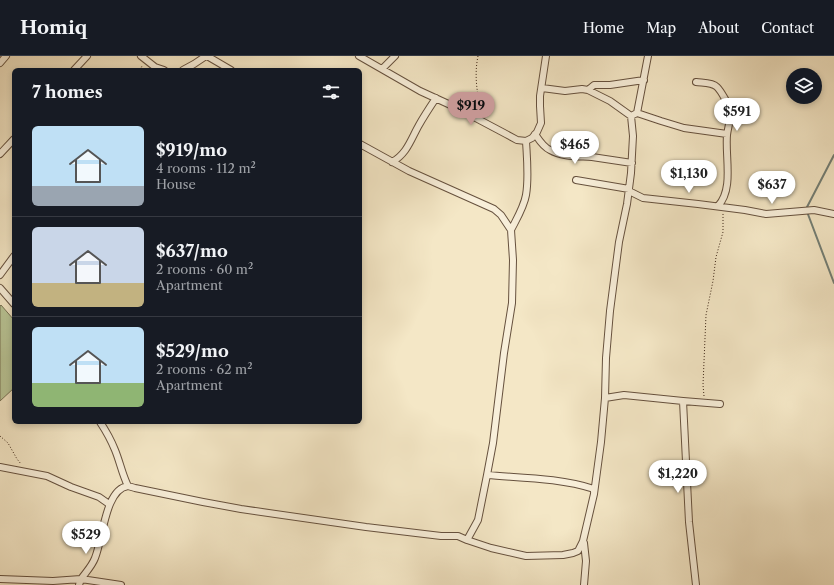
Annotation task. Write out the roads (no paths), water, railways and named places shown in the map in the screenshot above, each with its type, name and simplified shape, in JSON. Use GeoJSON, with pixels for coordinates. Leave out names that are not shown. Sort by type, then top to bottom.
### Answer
{"type":"FeatureCollection","features":[{"type":"Feature","properties":{"kind":"street"},"geometry":{"type":"LineString","coordinates":[[0,64],[6,56]]}},
{"type":"Feature","properties":{"kind":"street"},"geometry":{"type":"LineString","coordinates":[[76,68],[87,56]]}},
{"type":"Feature","properties":{"kind":"street"},"geometry":{"type":"LineString","coordinates":[[140,56],[158,68]]}},
{"type":"Feature","properties":{"kind":"street"},"geometry":{"type":"LineString","coordinates":[[186,68],[207,56],[228,68]]}},
{"type":"Feature","properties":{"kind":"street"},"geometry":{"type":"LineString","coordinates":[[359,56],[414,88],[517,140],[526,141],[536,134],[541,122],[540,106],[546,56]]}},
{"type":"Feature","properties":{"kind":"street"},"geometry":{"type":"LineString","coordinates":[[382,69],[395,56]]}},
{"type":"Feature","properties":{"kind":"street"},"geometry":{"type":"LineString","coordinates":[[80,582],[95,558],[109,504],[117,490],[122,486],[241,509],[366,527],[441,536],[458,536],[491,548],[526,556],[564,555],[578,551],[583,541],[594,494],[605,398],[606,358],[610,311],[619,242],[629,190],[632,163],[634,114],[644,80],[648,56]]}},
{"type":"Feature","properties":{"kind":"street"},"geometry":{"type":"LineString","coordinates":[[588,90],[594,86],[644,80]]}},
{"type":"Feature","properties":{"kind":"street"},"geometry":{"type":"LineString","coordinates":[[696,82],[710,84],[717,87],[729,107],[730,112],[728,134],[728,177],[723,201],[720,207]]}},
{"type":"Feature","properties":{"kind":"street"},"geometry":{"type":"LineString","coordinates":[[542,88],[565,91],[582,89],[588,90],[634,114],[684,128],[728,134]]}},
{"type":"Feature","properties":{"kind":"street"},"geometry":{"type":"LineString","coordinates":[[392,162],[399,158],[405,150],[436,98]]}},
{"type":"Feature","properties":{"kind":"street"},"geometry":{"type":"LineString","coordinates":[[536,134],[549,150],[556,153],[632,163]]}},
{"type":"Feature","properties":{"kind":"street"},"geometry":{"type":"LineString","coordinates":[[0,154],[12,141]]}},
{"type":"Feature","properties":{"kind":"street"},"geometry":{"type":"LineString","coordinates":[[511,230],[526,196],[528,173],[526,141]]}},
{"type":"Feature","properties":{"kind":"street"},"geometry":{"type":"LineString","coordinates":[[362,145],[392,162],[494,209],[501,214],[511,230],[513,260],[512,303],[504,353],[493,443],[478,520],[467,540]]}},
{"type":"Feature","properties":{"kind":"street"},"geometry":{"type":"LineString","coordinates":[[576,180],[629,190],[643,198],[766,214],[798,210],[814,210],[834,214]]}},
{"type":"Feature","properties":{"kind":"street"},"geometry":{"type":"LineString","coordinates":[[0,275],[12,259]]}},
{"type":"Feature","properties":{"kind":"street"},"geometry":{"type":"LineString","coordinates":[[0,288],[12,302]]}},
{"type":"Feature","properties":{"kind":"street"},"geometry":{"type":"LineString","coordinates":[[605,398],[624,395],[720,404]]}},
{"type":"Feature","properties":{"kind":"street"},"geometry":{"type":"LineString","coordinates":[[683,401],[689,522],[696,585]]}},
{"type":"Feature","properties":{"kind":"street"},"geometry":{"type":"LineString","coordinates":[[101,424],[109,436],[128,486]]}},
{"type":"Feature","properties":{"kind":"street"},"geometry":{"type":"LineString","coordinates":[[0,467],[47,476],[71,487],[99,497],[109,504]]}},
{"type":"Feature","properties":{"kind":"street"},"geometry":{"type":"LineString","coordinates":[[487,475],[520,477],[579,484],[594,489],[594,494]]}},
{"type":"Feature","properties":{"kind":"street"},"geometry":{"type":"LineString","coordinates":[[583,541],[586,561],[584,585]]}},
{"type":"Feature","properties":{"kind":"street"},"geometry":{"type":"LineString","coordinates":[[0,579],[121,585]]}},
{"type":"Feature","properties":{"kind":"waterway"},"geometry":{"type":"LineString","coordinates":[[834,155],[806,209],[834,283]]}}]}
